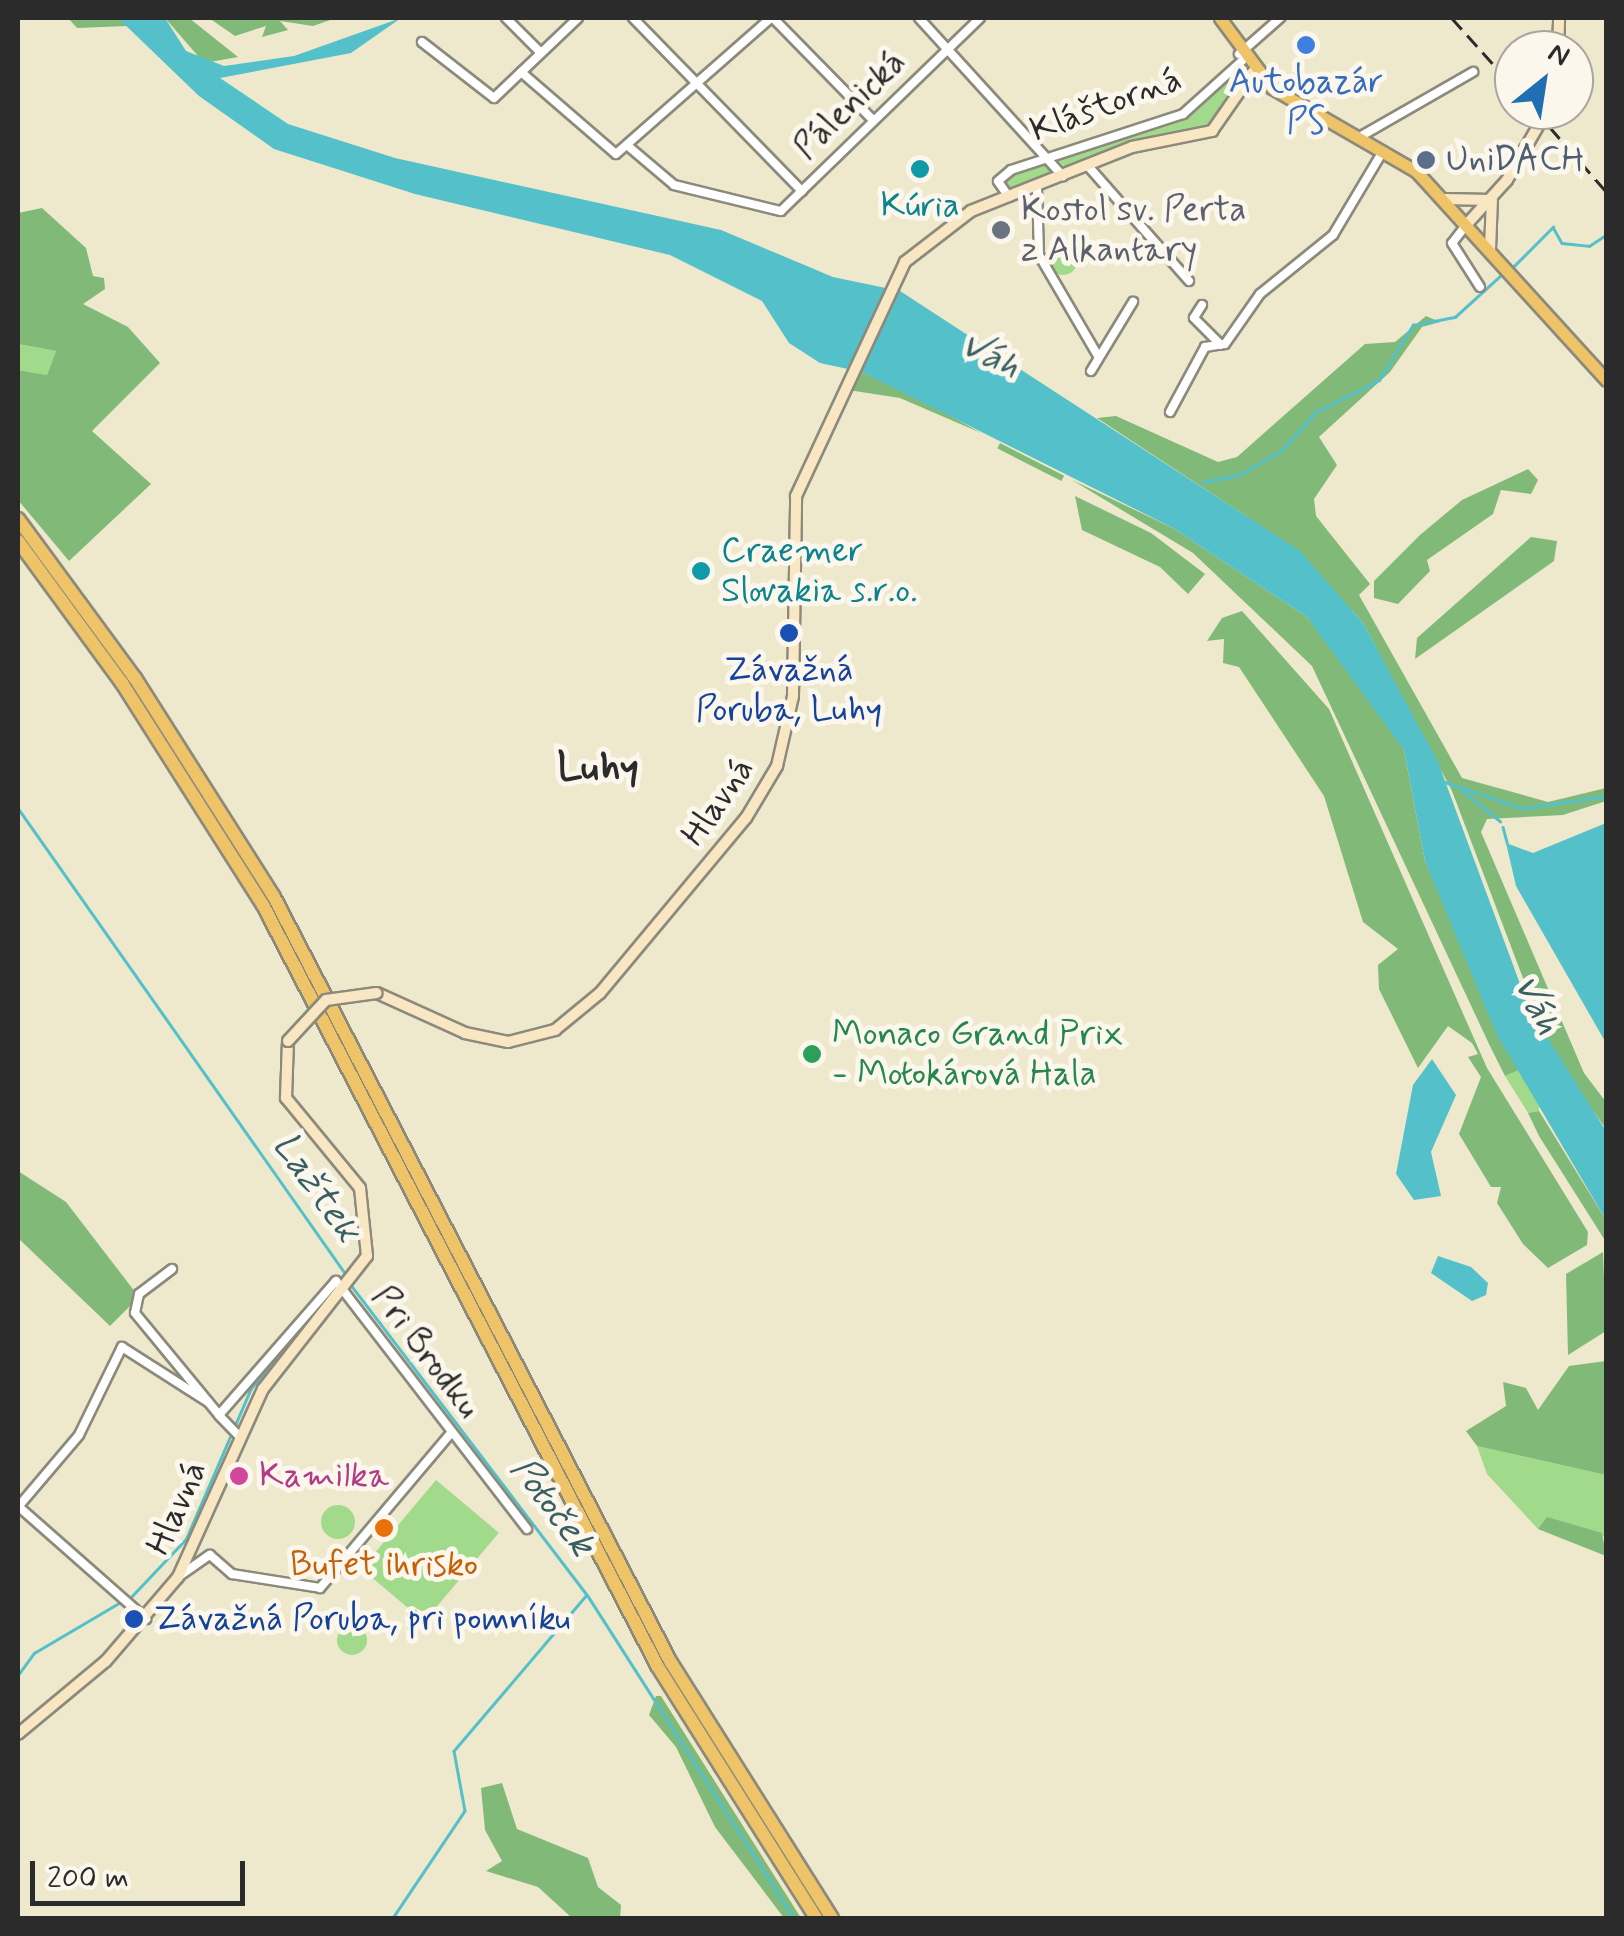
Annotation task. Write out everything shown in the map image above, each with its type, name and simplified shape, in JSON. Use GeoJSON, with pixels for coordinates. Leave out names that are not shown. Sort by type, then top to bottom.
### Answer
{"type":"FeatureCollection","features":[{"type":"Feature","properties":{"kind":"highway"},"geometry":{"type":"LineString","coordinates":[[18,519],[135,678],[266,882],[670,1661],[832,1918]]}},
{"type":"Feature","properties":{"kind":"highway"},"geometry":{"type":"LineString","coordinates":[[18,541],[122,683],[264,906],[658,1667],[816,1918]]}},
{"type":"Feature","properties":{"kind":"main road"},"geometry":{"type":"LineString","coordinates":[[1220,18],[1253,72],[1385,147],[1444,199],[1606,380]]}},
{"type":"Feature","properties":{"kind":"street"},"geometry":{"type":"LineString","coordinates":[[506,18],[541,53]]}},
{"type":"Feature","properties":{"kind":"street"},"geometry":{"type":"LineString","coordinates":[[422,42],[494,98],[578,18]]}},
{"type":"Feature","properties":{"kind":"street"},"geometry":{"type":"LineString","coordinates":[[628,146],[665,180],[703,196],[778,212],[802,191],[633,18]]}},
{"type":"Feature","properties":{"kind":"street"},"geometry":{"type":"LineString","coordinates":[[522,72],[603,150],[628,146],[772,18],[873,120]]}},
{"type":"Feature","properties":{"kind":"street"},"geometry":{"type":"LineString","coordinates":[[919,18],[1049,155],[1063,176]]}},
{"type":"Feature","properties":{"kind":"street","name":"Pálenická"},"geometry":{"type":"LineString","coordinates":[[802,191],[980,18]]}},
{"type":"Feature","properties":{"kind":"street","name":"Kláštorná"},"geometry":{"type":"LineString","coordinates":[[1009,197],[1001,176],[1049,155],[1183,114],[1280,18]]}},
{"type":"Feature","properties":{"kind":"street","name":"Kláštorná"},"geometry":{"type":"LineString","coordinates":[[894,280],[931,234],[1009,197],[1088,166],[1212,131],[1253,72]]}},
{"type":"Feature","properties":{"kind":"street"},"geometry":{"type":"LineString","coordinates":[[1362,135],[1473,72]]}},
{"type":"Feature","properties":{"kind":"street"},"geometry":{"type":"LineString","coordinates":[[1480,288],[1451,240],[1492,200],[1535,130]]}},
{"type":"Feature","properties":{"kind":"street"},"geometry":{"type":"LineString","coordinates":[[1170,412],[1205,347],[1221,344],[1260,294],[1335,232],[1385,147]]}},
{"type":"Feature","properties":{"kind":"street"},"geometry":{"type":"LineString","coordinates":[[1088,166],[1190,281]]}},
{"type":"Feature","properties":{"kind":"street"},"geometry":{"type":"LineString","coordinates":[[1038,187],[1038,255],[1098,356]]}},
{"type":"Feature","properties":{"kind":"street"},"geometry":{"type":"LineString","coordinates":[[1444,199],[1492,200]]}},
{"type":"Feature","properties":{"kind":"street"},"geometry":{"type":"LineString","coordinates":[[1490,249],[1492,200]]}},
{"type":"Feature","properties":{"kind":"street","name":"Hlavná"},"geometry":{"type":"LineString","coordinates":[[18,1734],[146,1620],[178,1576],[233,1434],[270,1380],[345,1286],[370,1214],[351,1175],[286,1098],[288,1041],[326,1000],[377,993],[488,1040],[555,1030],[600,993],[746,818],[778,766],[792,714],[796,496],[894,280]]}},
{"type":"Feature","properties":{"kind":"street"},"geometry":{"type":"LineString","coordinates":[[1091,371],[1133,302]]}},
{"type":"Feature","properties":{"kind":"street"},"geometry":{"type":"LineString","coordinates":[[1202,305],[1194,318],[1221,344]]}},
{"type":"Feature","properties":{"kind":"street"},"geometry":{"type":"LineString","coordinates":[[172,1269],[132,1303],[233,1434]]}},
{"type":"Feature","properties":{"kind":"street","name":"Pri Brodku"},"geometry":{"type":"LineString","coordinates":[[219,1415],[345,1286],[527,1530]]}},
{"type":"Feature","properties":{"kind":"street"},"geometry":{"type":"LineString","coordinates":[[146,1620],[18,1507],[96,1408],[122,1348],[208,1402]]}},
{"type":"Feature","properties":{"kind":"street"},"geometry":{"type":"LineString","coordinates":[[178,1576],[210,1555],[232,1574],[326,1584],[452,1432]]}},
{"type":"Feature","properties":{"kind":"green space"},"geometry":{"type":"Polygon","coordinates":[[[68,18],[118,18],[127,26],[77,28],[68,18]]]}},
{"type":"Feature","properties":{"kind":"green space"},"geometry":{"type":"Polygon","coordinates":[[[165,18],[189,18],[238,57],[204,63],[165,18]]]}},
{"type":"Feature","properties":{"kind":"green space"},"geometry":{"type":"Polygon","coordinates":[[[209,18],[336,18],[313,26],[280,21],[288,30],[262,37],[266,26],[235,36],[209,18]]]}},
{"type":"Feature","properties":{"kind":"green space"},"geometry":{"type":"Polygon","coordinates":[[[1239,71],[1238,91],[1211,125],[1067,169],[1058,160],[1191,114],[1239,71]]]}},
{"type":"Feature","properties":{"kind":"green space"},"geometry":{"type":"Polygon","coordinates":[[[1042,159],[1051,174],[1011,192],[1004,186],[1007,174],[1042,159]]]}},
{"type":"Feature","properties":{"kind":"green space"},"geometry":{"type":"Polygon","coordinates":[[[42,208],[86,248],[93,276],[104,278],[105,289],[83,304],[128,327],[160,363],[92,431],[151,484],[69,561],[18,500],[18,370],[47,375],[56,351],[18,344],[18,213],[42,208]]]}},
{"type":"Feature","properties":{"kind":"green space"},"geometry":{"type":"Polygon","coordinates":[[[1063,247],[1073,251],[1077,261],[1073,271],[1063,275],[1053,271],[1049,261],[1053,251],[1063,247]]]}},
{"type":"Feature","properties":{"kind":"green space"},"geometry":{"type":"Polygon","coordinates":[[[1426,316],[1440,322],[1422,327],[1390,372],[1319,437],[1337,465],[1314,499],[1316,516],[1370,584],[1359,595],[1462,778],[1548,802],[1606,788],[1606,801],[1563,815],[1487,819],[1481,832],[1584,1073],[1606,1102],[1606,1129],[1551,1052],[1452,791],[1363,623],[1299,551],[1097,418],[1116,416],[1218,462],[1237,457],[1365,344],[1395,342],[1426,316]]]}},
{"type":"Feature","properties":{"kind":"green space"},"geometry":{"type":"Polygon","coordinates":[[[18,344],[56,351],[47,375],[18,370],[18,344]]]}},
{"type":"Feature","properties":{"kind":"green space"},"geometry":{"type":"Polygon","coordinates":[[[856,369],[981,433],[900,398],[848,390],[856,369]]]}},
{"type":"Feature","properties":{"kind":"green space"},"geometry":{"type":"Polygon","coordinates":[[[1000,443],[1064,476],[1061,481],[997,448],[1000,443]]]}},
{"type":"Feature","properties":{"kind":"green space"},"geometry":{"type":"Polygon","coordinates":[[[1528,469],[1538,480],[1531,494],[1501,490],[1493,514],[1427,560],[1430,571],[1398,604],[1374,598],[1374,581],[1420,535],[1462,500],[1528,469]]]}},
{"type":"Feature","properties":{"kind":"green space"},"geometry":{"type":"Polygon","coordinates":[[[1072,480],[1173,528],[1307,617],[1371,694],[1404,750],[1425,861],[1519,1070],[1505,1076],[1312,666],[1193,553],[1072,480]]]}},
{"type":"Feature","properties":{"kind":"green space"},"geometry":{"type":"Polygon","coordinates":[[[1075,496],[1151,533],[1205,574],[1188,594],[1160,567],[1082,530],[1075,496]]]}},
{"type":"Feature","properties":{"kind":"green space"},"geometry":{"type":"Polygon","coordinates":[[[1531,537],[1557,541],[1554,561],[1415,659],[1417,638],[1531,537]]]}},
{"type":"Feature","properties":{"kind":"green space"},"geometry":{"type":"Polygon","coordinates":[[[1242,611],[1329,709],[1487,1068],[1588,1232],[1587,1245],[1548,1268],[1523,1244],[1497,1203],[1501,1187],[1491,1187],[1459,1134],[1481,1077],[1468,1057],[1478,1054],[1472,1043],[1448,1026],[1418,1068],[1379,989],[1378,965],[1398,949],[1363,922],[1324,796],[1239,667],[1223,663],[1224,639],[1207,641],[1222,618],[1242,611]]]}},
{"type":"Feature","properties":{"kind":"green space"},"geometry":{"type":"Polygon","coordinates":[[[1519,1070],[1539,1094],[1539,1111],[1528,1113],[1505,1076],[1519,1070]]]}},
{"type":"Feature","properties":{"kind":"green space"},"geometry":{"type":"Polygon","coordinates":[[[1539,1111],[1606,1220],[1606,1242],[1539,1136],[1528,1113],[1539,1111]]]}},
{"type":"Feature","properties":{"kind":"green space"},"geometry":{"type":"Polygon","coordinates":[[[18,1171],[66,1202],[139,1297],[110,1326],[18,1238],[18,1171]]]}},
{"type":"Feature","properties":{"kind":"green space"},"geometry":{"type":"Polygon","coordinates":[[[1603,1252],[1606,1331],[1568,1355],[1566,1274],[1603,1252]]]}},
{"type":"Feature","properties":{"kind":"green space"},"geometry":{"type":"Polygon","coordinates":[[[1606,1361],[1606,1475],[1477,1446],[1466,1431],[1506,1406],[1503,1382],[1526,1388],[1538,1410],[1569,1366],[1606,1361]]]}},
{"type":"Feature","properties":{"kind":"green space"},"geometry":{"type":"Polygon","coordinates":[[[1477,1446],[1606,1475],[1606,1537],[1548,1518],[1538,1529],[1487,1474],[1477,1446]]]}},
{"type":"Feature","properties":{"kind":"green space"},"geometry":{"type":"Polygon","coordinates":[[[436,1480],[499,1533],[424,1622],[361,1569],[436,1480]]]}},
{"type":"Feature","properties":{"kind":"green space"},"geometry":{"type":"Polygon","coordinates":[[[338,1505],[350,1510],[355,1522],[350,1534],[338,1539],[326,1534],[321,1522],[326,1510],[338,1505]]]}},
{"type":"Feature","properties":{"kind":"green space"},"geometry":{"type":"Polygon","coordinates":[[[1547,1517],[1602,1533],[1606,1556],[1538,1529],[1547,1517]]]}},
{"type":"Feature","properties":{"kind":"green space"},"geometry":{"type":"Polygon","coordinates":[[[352,1625],[366,1634],[367,1640],[358,1654],[352,1655],[338,1646],[337,1640],[346,1626],[352,1625]]]}},
{"type":"Feature","properties":{"kind":"green space"},"geometry":{"type":"Polygon","coordinates":[[[656,1696],[661,1696],[801,1918],[784,1918],[715,1827],[676,1747],[649,1715],[656,1696]]]}},
{"type":"Feature","properties":{"kind":"green space"},"geometry":{"type":"Polygon","coordinates":[[[502,1783],[517,1829],[588,1858],[598,1887],[621,1905],[620,1918],[572,1918],[538,1887],[486,1871],[502,1861],[485,1830],[481,1788],[502,1783]]]}},
{"type":"Feature","properties":{"kind":"water","name":"Váh"},"geometry":{"type":"Polygon","coordinates":[[[118,18],[165,18],[186,51],[224,66],[294,56],[401,18],[351,53],[220,78],[288,124],[395,158],[721,230],[833,277],[900,291],[1300,551],[1363,623],[1438,762],[1529,1008],[1606,1131],[1606,1220],[1497,1035],[1425,861],[1404,750],[1307,617],[1173,528],[862,372],[820,363],[789,343],[762,301],[670,255],[415,194],[274,149],[199,96],[118,18]]]}},
{"type":"Feature","properties":{"kind":"water"},"geometry":{"type":"Polygon","coordinates":[[[1606,823],[1606,1043],[1516,886],[1506,843],[1533,853],[1606,823]]]}},
{"type":"Feature","properties":{"kind":"water"},"geometry":{"type":"Polygon","coordinates":[[[1432,1059],[1456,1095],[1431,1152],[1441,1196],[1414,1200],[1396,1174],[1413,1085],[1432,1059]]]}},
{"type":"Feature","properties":{"kind":"water"},"geometry":{"type":"Polygon","coordinates":[[[1438,1256],[1471,1267],[1488,1283],[1486,1295],[1472,1301],[1431,1273],[1438,1256]]]}},
{"type":"Feature","properties":{"kind":"waterway"},"geometry":{"type":"LineString","coordinates":[[1512,268],[1553,227],[1562,243],[1589,246],[1606,235]]}},
{"type":"Feature","properties":{"kind":"waterway"},"geometry":{"type":"LineString","coordinates":[[1203,482],[1239,475],[1281,451],[1316,412],[1379,380],[1413,325],[1455,317],[1501,275]]}},
{"type":"Feature","properties":{"kind":"waterway"},"geometry":{"type":"LineString","coordinates":[[1445,782],[1522,808],[1606,796]]}},
{"type":"Feature","properties":{"kind":"waterway"},"geometry":{"type":"LineString","coordinates":[[1463,791],[1500,821]]}},
{"type":"Feature","properties":{"kind":"waterway","name":"Lažtek"},"geometry":{"type":"LineString","coordinates":[[18,808],[347,1276],[340,1280]]}},
{"type":"Feature","properties":{"kind":"waterway"},"geometry":{"type":"LineString","coordinates":[[1503,827],[1507,842]]}},
{"type":"Feature","properties":{"kind":"waterway","name":"Potoček"},"geometry":{"type":"LineString","coordinates":[[351,1285],[587,1595],[454,1751],[465,1811],[393,1918]]}},
{"type":"Feature","properties":{"kind":"waterway","name":"Lažtek"},"geometry":{"type":"LineString","coordinates":[[130,1598],[186,1539],[251,1388],[318,1311]]}},
{"type":"Feature","properties":{"kind":"waterway"},"geometry":{"type":"LineString","coordinates":[[588,1596],[794,1918]]}},
{"type":"Feature","properties":{"kind":"waterway","name":"Lažtek"},"geometry":{"type":"LineString","coordinates":[[18,1675],[34,1653],[119,1603]]}},
{"type":"Feature","properties":{"kind":"railway"},"geometry":{"type":"LineString","coordinates":[[1452,18],[1494,65]]}},
{"type":"Feature","properties":{"kind":"railway"},"geometry":{"type":"LineString","coordinates":[[1553,130],[1606,191]]}},
{"type":"Feature","properties":{"kind":"place","name":"Autobazár PS"},"geometry":{"type":"Point","coordinates":[1306,45]}},
{"type":"Feature","properties":{"kind":"place","name":"UniDACH"},"geometry":{"type":"Point","coordinates":[1426,160]}},
{"type":"Feature","properties":{"kind":"place","name":"Kúria"},"geometry":{"type":"Point","coordinates":[920,169]}},
{"type":"Feature","properties":{"kind":"place","name":"Kostol sv. Perta z Alkantary"},"geometry":{"type":"Point","coordinates":[1001,230]}},
{"type":"Feature","properties":{"kind":"place","name":"Craemer Slovakia s.r.o."},"geometry":{"type":"Point","coordinates":[701,571]}},
{"type":"Feature","properties":{"kind":"place","name":"Závažná Poruba, Luhy"},"geometry":{"type":"Point","coordinates":[789,633]}},
{"type":"Feature","properties":{"kind":"place","name":"Monaco Grand Prix - Motokárová Hala"},"geometry":{"type":"Point","coordinates":[812,1054]}},
{"type":"Feature","properties":{"kind":"place","name":"Kamilka"},"geometry":{"type":"Point","coordinates":[239,1476]}},
{"type":"Feature","properties":{"kind":"place","name":"Bufet ihrisko"},"geometry":{"type":"Point","coordinates":[384,1528]}},
{"type":"Feature","properties":{"kind":"place","name":"Závažná Poruba, pri pomníku"},"geometry":{"type":"Point","coordinates":[134,1619]}},
{"type":"Feature","properties":{"kind":"district","name":"Luhy"},"geometry":{"type":"Point","coordinates":[598,768]}}]}
